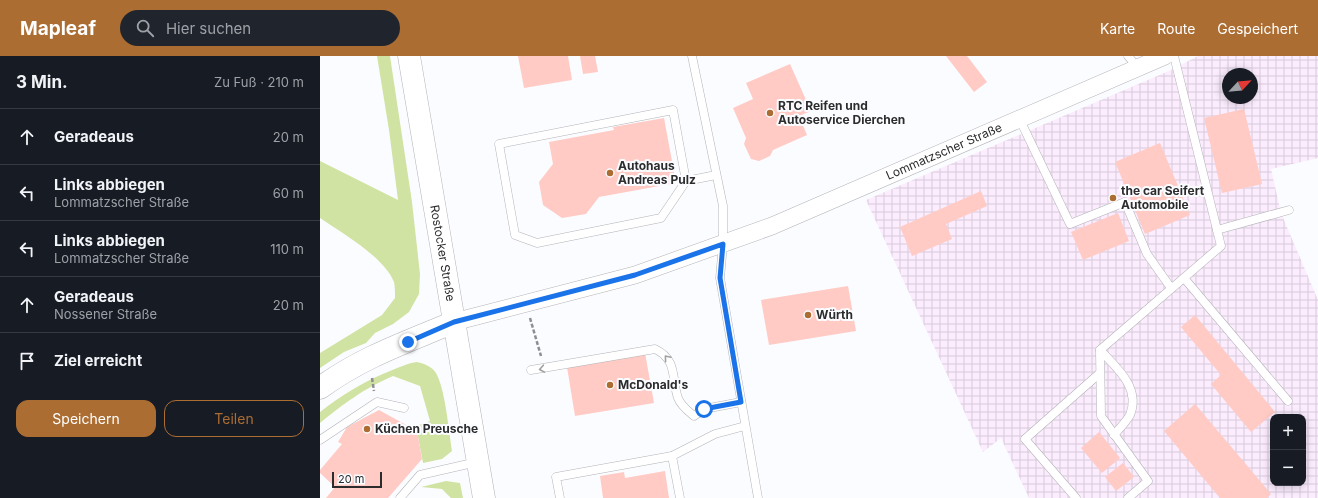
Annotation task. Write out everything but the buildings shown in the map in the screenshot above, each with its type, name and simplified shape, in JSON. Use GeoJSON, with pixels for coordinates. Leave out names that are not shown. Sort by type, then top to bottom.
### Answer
{"type":"FeatureCollection","features":[{"type":"Feature","properties":{"kind":"street","name":"Rostocker Straße"},"geometry":{"type":"LineString","coordinates":[[409,56],[484,498]]}},
{"type":"Feature","properties":{"kind":"street","name":"Lommatzscher Straße"},"geometry":{"type":"LineString","coordinates":[[454,322],[635,275],[772,226],[1020,120],[1133,62],[1165,56]]}},
{"type":"Feature","properties":{"kind":"street"},"geometry":{"type":"LineString","coordinates":[[320,388],[338,375],[368,358],[454,322]]}},
{"type":"Feature","properties":{"kind":"lane"},"geometry":{"type":"LineString","coordinates":[[692,56],[723,206],[723,244],[720,278],[758,498]]}},
{"type":"Feature","properties":{"kind":"lane"},"geometry":{"type":"LineString","coordinates":[[1128,498],[1148,481],[1101,416],[1100,350],[1221,246],[1174,56]]}},
{"type":"Feature","properties":{"kind":"lane"},"geometry":{"type":"LineString","coordinates":[[686,181],[673,110],[499,144],[515,235],[537,243],[661,218],[686,181],[716,175]]}},
{"type":"Feature","properties":{"kind":"lane"},"geometry":{"type":"LineString","coordinates":[[1020,120],[1070,224],[1125,202],[1147,254],[1172,288]]}},
{"type":"Feature","properties":{"kind":"lane"},"geometry":{"type":"LineString","coordinates":[[1217,230],[1289,210]]}},
{"type":"Feature","properties":{"kind":"lane"},"geometry":{"type":"LineString","coordinates":[[1184,278],[1288,401]]}},
{"type":"Feature","properties":{"kind":"lane"},"geometry":{"type":"LineString","coordinates":[[531,370],[656,349],[664,353],[671,363],[678,397],[681,404],[694,416],[704,409],[741,402]]}},
{"type":"Feature","properties":{"kind":"lane"},"geometry":{"type":"LineString","coordinates":[[1100,350],[1122,374],[1131,387],[1133,402],[1129,416],[1114,435]]}},
{"type":"Feature","properties":{"kind":"lane"},"geometry":{"type":"LineString","coordinates":[[1076,498],[1025,439],[1100,373]]}},
{"type":"Feature","properties":{"kind":"lane"},"geometry":{"type":"LineString","coordinates":[[320,440],[377,402],[404,408]]}},
{"type":"Feature","properties":{"kind":"lane"},"geometry":{"type":"LineString","coordinates":[[560,498],[556,477],[672,456],[714,434],[745,426]]}},
{"type":"Feature","properties":{"kind":"lane"},"geometry":{"type":"LineString","coordinates":[[672,456],[680,498]]}},
{"type":"Feature","properties":{"kind":"lane"},"geometry":{"type":"LineString","coordinates":[[400,498],[420,475],[478,462]]}},
{"type":"Feature","properties":{"kind":"path"},"geometry":{"type":"LineString","coordinates":[[527,304],[541,356]]}},
{"type":"Feature","properties":{"kind":"shaded area"},"geometry":{"type":"Polygon","coordinates":[[[1198,56],[1318,56],[1318,158],[1271,169],[1281,213],[1318,300],[1318,498],[1029,498],[1001,438],[983,452],[866,200],[1169,71],[1198,56]]]}},
{"type":"Feature","properties":{"kind":"green space"},"geometry":{"type":"Polygon","coordinates":[[[377,56],[390,56],[412,202],[420,274],[419,294],[409,312],[393,324],[375,333],[366,343],[344,352],[320,368],[320,353],[382,315],[395,298],[394,282],[389,273],[381,264],[362,246],[320,218],[320,161],[398,200],[377,56]]]}},
{"type":"Feature","properties":{"kind":"green space"},"geometry":{"type":"Polygon","coordinates":[[[417,362],[428,366],[436,373],[442,389],[452,451],[442,459],[423,463],[416,426],[430,421],[420,386],[393,376],[372,386],[320,423],[320,412],[345,394],[380,375],[404,365],[417,362]]]}},
{"type":"Feature","properties":{"kind":"green space"},"geometry":{"type":"Polygon","coordinates":[[[446,481],[460,483],[463,498],[451,498],[442,489],[421,487],[446,481]]]}},
{"type":"Feature","properties":{"kind":"place","name":"RTC Reifen und Autoservice Dierchen"},"geometry":{"type":"Point","coordinates":[770,113]}},
{"type":"Feature","properties":{"kind":"place","name":"Autohaus Andreas Pulz"},"geometry":{"type":"Point","coordinates":[610,173]}},
{"type":"Feature","properties":{"kind":"place","name":"the car Seifert Automobile"},"geometry":{"type":"Point","coordinates":[1113,198]}},
{"type":"Feature","properties":{"kind":"place","name":"Würth"},"geometry":{"type":"Point","coordinates":[808,315]}},
{"type":"Feature","properties":{"kind":"place","name":"McDonald's"},"geometry":{"type":"Point","coordinates":[610,385]}},
{"type":"Feature","properties":{"kind":"place","name":"Küchen Preusche"},"geometry":{"type":"Point","coordinates":[367,429]}},
{"type":"Feature","properties":{"kind":"route"},"geometry":{"type":"LineString","coordinates":[[408,342],[454,322],[635,275],[723,244],[720,278],[741,402],[704,409]]}}]}
